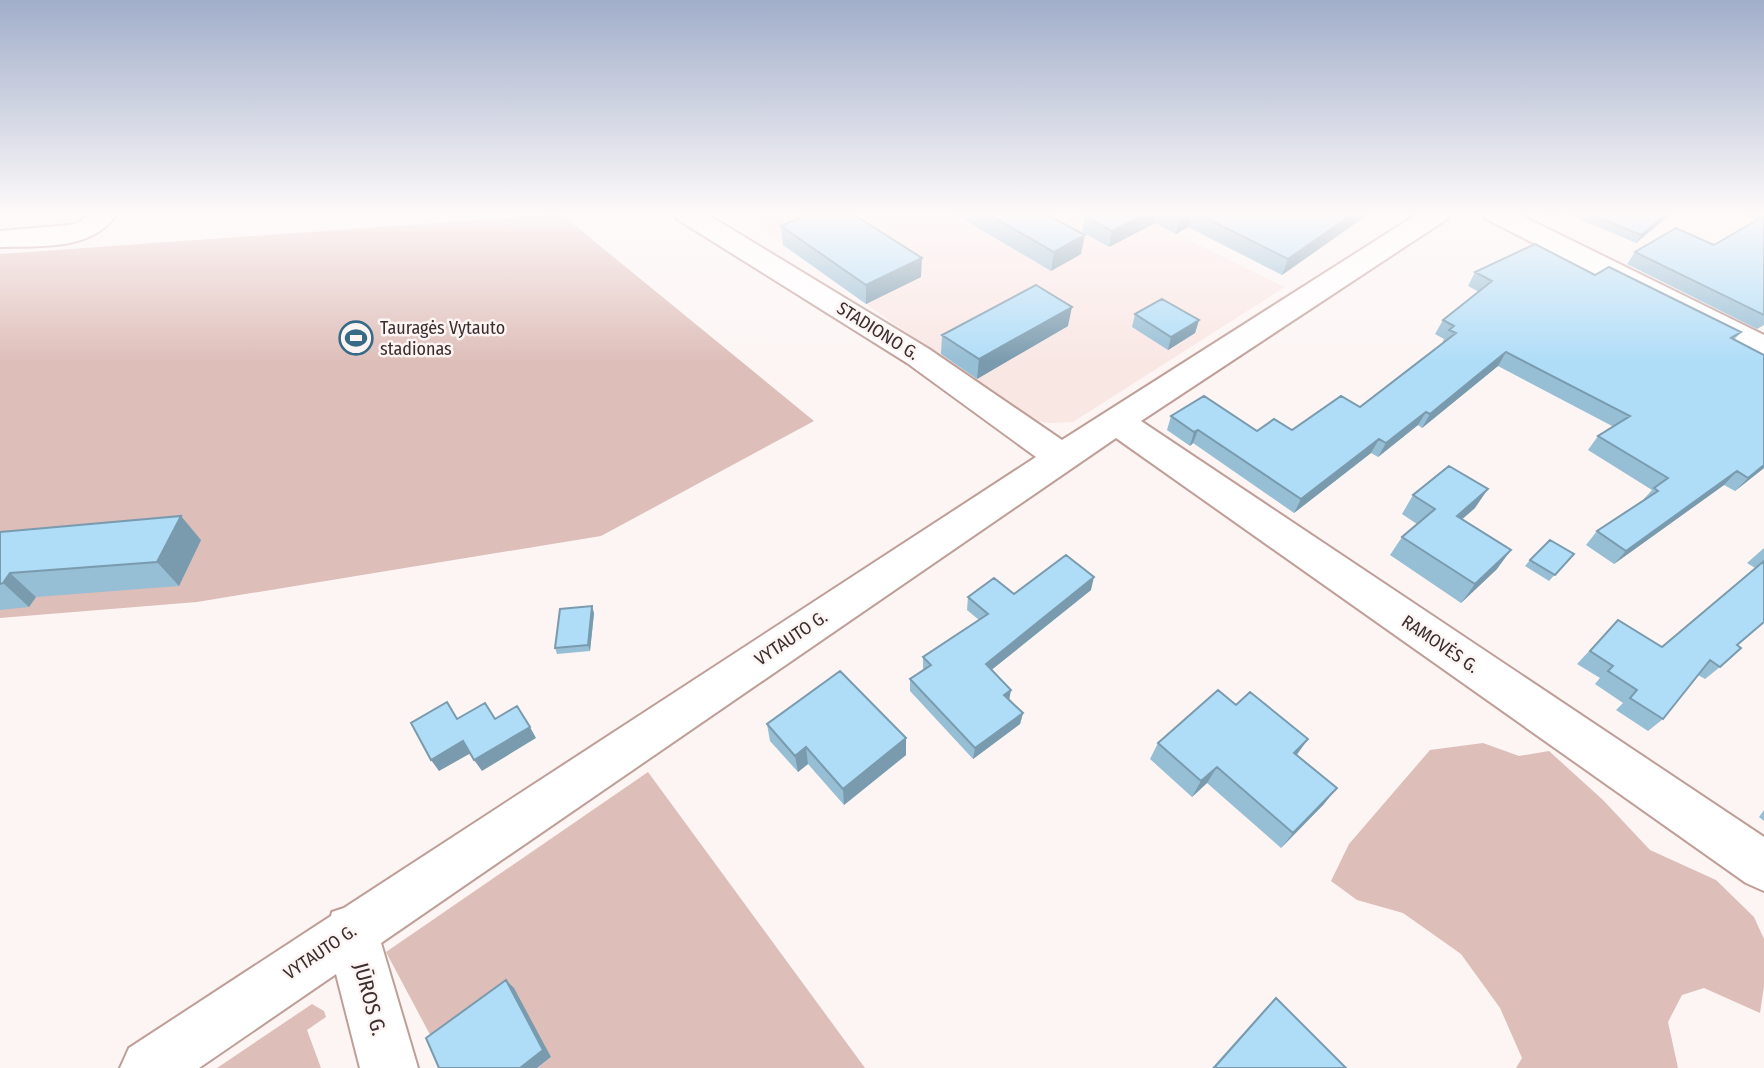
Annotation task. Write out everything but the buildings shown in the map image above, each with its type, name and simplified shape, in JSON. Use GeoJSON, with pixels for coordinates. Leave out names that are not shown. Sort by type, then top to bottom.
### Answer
{"type":"FeatureCollection","features":[{"type":"Feature","properties":{"kind":"street","name":"STADIONO G."},"geometry":{"type":"LineString","coordinates":[[769,263],[918,356],[1062,458]]}},
{"type":"Feature","properties":{"kind":"street","name":"VYTAUTO G."},"geometry":{"type":"LineString","coordinates":[[149,1068],[1062,458],[1360,263]]}},
{"type":"Feature","properties":{"kind":"street"},"geometry":{"type":"LineString","coordinates":[[1596,263],[1764,348]]}},
{"type":"Feature","properties":{"kind":"street","name":"RAMOVĖS G."},"geometry":{"type":"LineString","coordinates":[[1117,422],[1764,866]]}},
{"type":"Feature","properties":{"kind":"street","name":"JŪROS G."},"geometry":{"type":"LineString","coordinates":[[351,931],[388,1068]]}},
{"type":"Feature","properties":{"kind":"shaded area","name":"Tauragės Vytauto stadionas"},"geometry":{"type":"Polygon","coordinates":[[[0,263],[621,263],[814,421],[601,536],[197,602],[0,618],[0,263]]]}},
{"type":"Feature","properties":{"kind":"shaded area"},"geometry":{"type":"Polygon","coordinates":[[[809,263],[1236,263],[1285,287],[1073,422],[1049,423],[1026,419],[809,263]]]}},
{"type":"Feature","properties":{"kind":"shaded area"},"geometry":{"type":"Polygon","coordinates":[[[1483,743],[1519,756],[1549,751],[1603,800],[1650,850],[1716,880],[1754,917],[1764,939],[1764,986],[1760,1013],[1704,988],[1682,995],[1668,1022],[1678,1068],[1516,1068],[1522,1058],[1500,1008],[1461,954],[1403,913],[1357,900],[1331,881],[1349,844],[1430,750],[1483,743]]]}},
{"type":"Feature","properties":{"kind":"shaded area"},"geometry":{"type":"Polygon","coordinates":[[[648,772],[865,1068],[537,1068],[551,1057],[436,1046],[386,952],[648,772]]]}},
{"type":"Feature","properties":{"kind":"shaded area"},"geometry":{"type":"Polygon","coordinates":[[[312,1004],[324,1011],[326,1017],[307,1030],[321,1068],[217,1068],[312,1004]]]}},
{"type":"Feature","properties":{"kind":"place","name":"Tauragės Vytauto stadionas"},"geometry":{"type":"Point","coordinates":[356,338]}}]}
